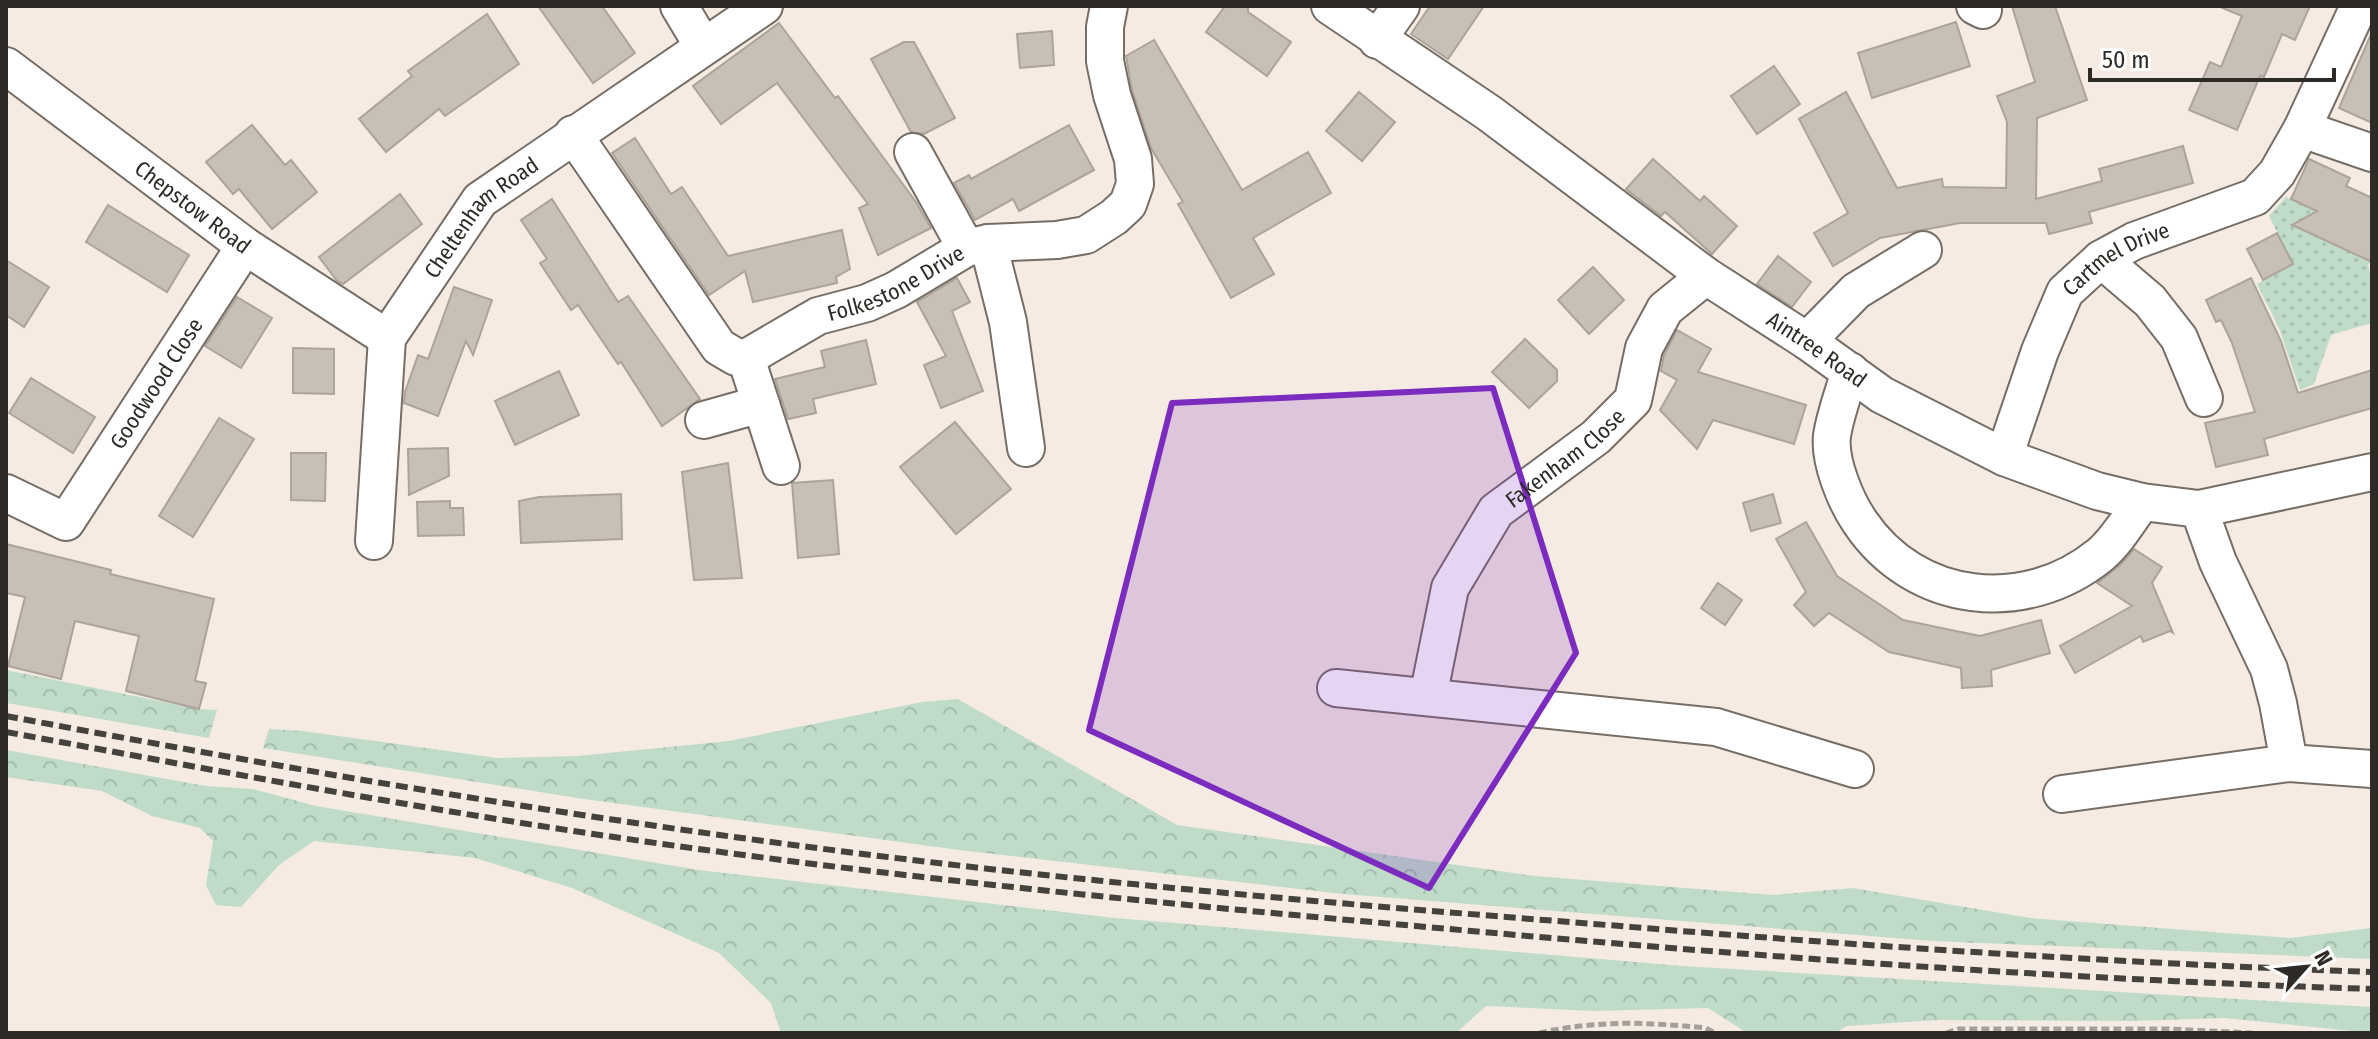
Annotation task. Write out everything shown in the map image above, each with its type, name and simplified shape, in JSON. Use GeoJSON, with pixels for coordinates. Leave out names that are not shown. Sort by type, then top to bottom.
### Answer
{"type":"FeatureCollection","features":[{"type":"Feature","properties":{"kind":"street"},"geometry":{"type":"LineString","coordinates":[[679,6],[703,46]]}},
{"type":"Feature","properties":{"kind":"street","name":"Cheltenham Road"},"geometry":{"type":"LineString","coordinates":[[387,338],[480,200],[764,6]]}},
{"type":"Feature","properties":{"kind":"street","name":"Folkestone Drive"},"geometry":{"type":"LineString","coordinates":[[746,358],[818,316],[867,303],[977,245],[1086,235],[1097,230],[1128,204],[1135,184],[1133,159],[1112,95],[1105,61],[1105,27],[1109,6]]}},
{"type":"Feature","properties":{"kind":"street","name":"Aintree Road"},"geometry":{"type":"LineString","coordinates":[[1330,6],[1489,113],[1706,276],[1807,341],[1882,395],[2004,457],[2097,491],[2142,502],[2199,509],[2372,472]]}},
{"type":"Feature","properties":{"kind":"street"},"geometry":{"type":"LineString","coordinates":[[1377,40],[1401,6]]}},
{"type":"Feature","properties":{"kind":"street","name":"Cartmel Drive"},"geometry":{"type":"LineString","coordinates":[[2004,457],[2040,351],[2065,292],[2101,259],[2134,241],[2255,197],[2277,173],[2302,129],[2359,6]]}},
{"type":"Feature","properties":{"kind":"street","name":"Chepstow Road"},"geometry":{"type":"LineString","coordinates":[[6,66],[245,246],[387,338]]}},
{"type":"Feature","properties":{"kind":"street"},"geometry":{"type":"LineString","coordinates":[[2302,129],[2372,153]]}},
{"type":"Feature","properties":{"kind":"street"},"geometry":{"type":"LineString","coordinates":[[573,134],[719,347],[736,357],[746,358],[781,466]]}},
{"type":"Feature","properties":{"kind":"street"},"geometry":{"type":"LineString","coordinates":[[913,152],[977,245],[1008,322],[1026,448]]}},
{"type":"Feature","properties":{"kind":"street","name":"Goodwood Close"},"geometry":{"type":"LineString","coordinates":[[6,493],[66,522],[245,246]]}},
{"type":"Feature","properties":{"kind":"street"},"geometry":{"type":"LineString","coordinates":[[1807,341],[1856,291],[1923,250]]}},
{"type":"Feature","properties":{"kind":"street"},"geometry":{"type":"LineString","coordinates":[[2101,259],[2150,301],[2179,338],[2204,398]]}},
{"type":"Feature","properties":{"kind":"street","name":"Fakenham Close"},"geometry":{"type":"LineString","coordinates":[[1428,697],[1450,588],[1496,511],[1596,437],[1633,400],[1644,348],[1665,309],[1706,276]]}},
{"type":"Feature","properties":{"kind":"street"},"geometry":{"type":"LineString","coordinates":[[374,541],[387,338]]}},
{"type":"Feature","properties":{"kind":"street"},"geometry":{"type":"LineString","coordinates":[[1850,371],[1832,438],[1838,474],[1849,506],[1867,533],[1896,561],[1935,583],[1967,593],[1997,596],[2047,585],[2082,568],[2102,553],[2142,502]]}},
{"type":"Feature","properties":{"kind":"street"},"geometry":{"type":"LineString","coordinates":[[704,420],[761,404]]}},
{"type":"Feature","properties":{"kind":"street"},"geometry":{"type":"LineString","coordinates":[[2199,509],[2218,562],[2269,669],[2289,763]]}},
{"type":"Feature","properties":{"kind":"street"},"geometry":{"type":"LineString","coordinates":[[1336,688],[1716,727],[1855,769]]}},
{"type":"Feature","properties":{"kind":"street"},"geometry":{"type":"LineString","coordinates":[[2062,794],[2289,763],[2372,769]]}},
{"type":"Feature","properties":{"kind":"path"},"geometry":{"type":"LineString","coordinates":[[1539,1033],[1576,1025],[1642,1021],[1706,1028],[1715,1033]]}},
{"type":"Feature","properties":{"kind":"path"},"geometry":{"type":"LineString","coordinates":[[1946,1033],[1958,1029],[2169,1029],[2252,1033]]}},
{"type":"Feature","properties":{"kind":"highlighted area"},"geometry":{"type":"Polygon","coordinates":[[[1493,388],[1576,653],[1429,888],[1089,730],[1172,403],[1493,388]]]}},
{"type":"Feature","properties":{"kind":"green space"},"geometry":{"type":"Polygon","coordinates":[[[2286,197],[2317,211],[2323,240],[2337,246],[2344,231],[2372,244],[2372,263],[2368,264],[2372,284],[2372,323],[2331,335],[2314,384],[2300,390],[2279,328],[2257,284],[2293,264],[2269,216],[2286,197]]]}},
{"type":"Feature","properties":{"kind":"green space"},"geometry":{"type":"Polygon","coordinates":[[[6,670],[217,710],[209,738],[6,703],[6,670]]]}},
{"type":"Feature","properties":{"kind":"green space"},"geometry":{"type":"Polygon","coordinates":[[[958,699],[1177,825],[1535,876],[1773,895],[1853,888],[2030,918],[2290,938],[2372,928],[2372,959],[1933,941],[1343,894],[959,850],[584,799],[263,748],[269,729],[498,758],[577,756],[729,741],[922,702],[958,699]]]}},
{"type":"Feature","properties":{"kind":"green space"},"geometry":{"type":"Polygon","coordinates":[[[6,750],[206,786],[253,789],[316,806],[699,870],[1115,918],[1682,966],[2372,1007],[2372,1033],[2225,1018],[1938,1020],[1847,1026],[1835,1033],[1747,1033],[1708,1008],[1593,1011],[1486,1006],[1456,1033],[781,1033],[771,1003],[719,953],[572,888],[475,858],[314,841],[279,865],[241,907],[216,905],[206,886],[213,841],[200,828],[152,816],[102,791],[6,777],[6,750]]]}},
{"type":"Feature","properties":{"kind":"building"},"geometry":{"type":"Polygon","coordinates":[[[538,6],[602,6],[635,53],[593,83],[538,6]]]}},
{"type":"Feature","properties":{"kind":"building"},"geometry":{"type":"Polygon","coordinates":[[[1225,6],[1248,6],[1248,12],[1291,42],[1267,76],[1206,32],[1225,6]]]}},
{"type":"Feature","properties":{"kind":"building"},"geometry":{"type":"Polygon","coordinates":[[[1430,6],[1484,6],[1448,59],[1411,34],[1430,6]]]}},
{"type":"Feature","properties":{"kind":"building"},"geometry":{"type":"Polygon","coordinates":[[[2012,6],[2055,6],[2087,100],[2037,118],[2036,199],[2102,181],[2099,169],[2183,146],[2193,183],[2089,212],[2092,223],[2049,234],[2046,223],[1960,223],[1880,238],[1833,266],[1814,233],[1848,213],[1799,119],[1846,92],[1897,188],[1942,179],[1943,187],[2006,188],[2007,122],[1997,96],[2035,82],[2012,6]]]}},
{"type":"Feature","properties":{"kind":"building"},"geometry":{"type":"Polygon","coordinates":[[[2218,6],[2310,6],[2295,40],[2282,34],[2237,130],[2189,110],[2210,62],[2221,67],[2242,16],[2218,6]]]}},
{"type":"Feature","properties":{"kind":"building"},"geometry":{"type":"Polygon","coordinates":[[[487,14],[519,64],[445,116],[439,109],[386,152],[359,119],[412,76],[408,71],[487,14]]]}},
{"type":"Feature","properties":{"kind":"building"},"geometry":{"type":"Polygon","coordinates":[[[1956,22],[1970,66],[1872,98],[1858,53],[1956,22]]]}},
{"type":"Feature","properties":{"kind":"building"},"geometry":{"type":"Polygon","coordinates":[[[779,23],[835,98],[838,96],[916,202],[931,228],[878,255],[859,208],[868,204],[777,83],[721,124],[693,86],[779,23]]]}},
{"type":"Feature","properties":{"kind":"building"},"geometry":{"type":"Polygon","coordinates":[[[1052,31],[1054,65],[1020,68],[1017,34],[1052,31]]]}},
{"type":"Feature","properties":{"kind":"building"},"geometry":{"type":"Polygon","coordinates":[[[2372,32],[2372,123],[2339,108],[2372,32]]]}},
{"type":"Feature","properties":{"kind":"building"},"geometry":{"type":"Polygon","coordinates":[[[1154,40],[1242,190],[1308,152],[1331,193],[1253,238],[1274,274],[1231,298],[1178,204],[1183,202],[1151,148],[1132,90],[1126,56],[1154,40]]]}},
{"type":"Feature","properties":{"kind":"building"},"geometry":{"type":"Polygon","coordinates":[[[904,42],[914,42],[955,118],[924,134],[911,132],[871,59],[904,42]]]}},
{"type":"Feature","properties":{"kind":"building"},"geometry":{"type":"Polygon","coordinates":[[[1774,66],[1800,104],[1757,134],[1731,96],[1774,66]]]}},
{"type":"Feature","properties":{"kind":"building"},"geometry":{"type":"Polygon","coordinates":[[[1359,92],[1395,122],[1362,161],[1326,131],[1359,92]]]}},
{"type":"Feature","properties":{"kind":"building"},"geometry":{"type":"Polygon","coordinates":[[[252,125],[285,165],[291,160],[317,192],[272,229],[239,189],[233,194],[206,162],[252,125]]]}},
{"type":"Feature","properties":{"kind":"building"},"geometry":{"type":"Polygon","coordinates":[[[1069,125],[1094,170],[1019,211],[1013,199],[975,220],[954,183],[969,175],[971,179],[1069,125]]]}},
{"type":"Feature","properties":{"kind":"building"},"geometry":{"type":"Polygon","coordinates":[[[635,138],[671,194],[682,187],[728,256],[842,230],[850,269],[836,277],[837,283],[753,302],[745,271],[709,295],[612,153],[635,138]]]}},
{"type":"Feature","properties":{"kind":"building"},"geometry":{"type":"Polygon","coordinates":[[[1653,159],[1700,201],[1704,196],[1737,226],[1712,254],[1665,212],[1661,216],[1626,189],[1653,159]]]}},
{"type":"Feature","properties":{"kind":"building"},"geometry":{"type":"Polygon","coordinates":[[[2309,159],[2350,178],[2346,186],[2372,198],[2372,262],[2292,225],[2317,211],[2291,199],[2309,159]]]}},
{"type":"Feature","properties":{"kind":"building"},"geometry":{"type":"Polygon","coordinates":[[[400,194],[422,224],[343,284],[337,281],[319,257],[400,194]]]}},
{"type":"Feature","properties":{"kind":"building"},"geometry":{"type":"Polygon","coordinates":[[[552,199],[618,302],[628,296],[700,399],[662,426],[621,362],[618,364],[578,305],[571,310],[540,263],[547,259],[521,220],[552,199]]]}},
{"type":"Feature","properties":{"kind":"building"},"geometry":{"type":"Polygon","coordinates":[[[108,205],[189,255],[167,292],[86,242],[108,205]]]}},
{"type":"Feature","properties":{"kind":"building"},"geometry":{"type":"Polygon","coordinates":[[[2277,233],[2293,264],[2263,280],[2247,249],[2277,233]]]}},
{"type":"Feature","properties":{"kind":"building"},"geometry":{"type":"Polygon","coordinates":[[[1778,256],[1811,282],[1792,307],[1757,284],[1778,256]]]}},
{"type":"Feature","properties":{"kind":"building"},"geometry":{"type":"Polygon","coordinates":[[[6,260],[49,287],[24,327],[6,315],[6,260]]]}},
{"type":"Feature","properties":{"kind":"building"},"geometry":{"type":"Polygon","coordinates":[[[1593,267],[1624,300],[1589,334],[1558,300],[1593,267]]]}},
{"type":"Feature","properties":{"kind":"building"},"geometry":{"type":"Polygon","coordinates":[[[957,278],[970,302],[952,311],[983,391],[941,408],[924,365],[946,356],[917,302],[957,278]]]}},
{"type":"Feature","properties":{"kind":"building"},"geometry":{"type":"Polygon","coordinates":[[[2251,278],[2281,341],[2298,393],[2372,370],[2372,408],[2264,439],[2268,455],[2216,467],[2205,423],[2255,412],[2232,343],[2221,320],[2216,322],[2206,300],[2251,278]]]}},
{"type":"Feature","properties":{"kind":"building"},"geometry":{"type":"Polygon","coordinates":[[[454,287],[492,300],[473,355],[466,341],[438,416],[404,403],[405,392],[418,355],[428,359],[454,287]]]}},
{"type":"Feature","properties":{"kind":"building"},"geometry":{"type":"Polygon","coordinates":[[[237,297],[272,318],[241,368],[205,346],[237,297]]]}},
{"type":"Feature","properties":{"kind":"building"},"geometry":{"type":"Polygon","coordinates":[[[1677,330],[1711,349],[1698,372],[1806,405],[1794,444],[1713,420],[1697,449],[1660,410],[1677,380],[1661,371],[1664,355],[1677,330]]]}},
{"type":"Feature","properties":{"kind":"building"},"geometry":{"type":"Polygon","coordinates":[[[1525,339],[1557,370],[1557,381],[1529,408],[1492,372],[1525,339]]]}},
{"type":"Feature","properties":{"kind":"building"},"geometry":{"type":"Polygon","coordinates":[[[866,340],[876,384],[813,399],[816,413],[788,419],[775,379],[825,367],[821,351],[866,340]]]}},
{"type":"Feature","properties":{"kind":"building"},"geometry":{"type":"Polygon","coordinates":[[[293,348],[334,349],[334,394],[293,393],[293,348]]]}},
{"type":"Feature","properties":{"kind":"building"},"geometry":{"type":"Polygon","coordinates":[[[559,371],[579,415],[515,445],[495,401],[559,371]]]}},
{"type":"Feature","properties":{"kind":"building"},"geometry":{"type":"Polygon","coordinates":[[[31,378],[95,417],[73,453],[9,413],[31,378]]]}},
{"type":"Feature","properties":{"kind":"building"},"geometry":{"type":"Polygon","coordinates":[[[219,418],[254,439],[193,537],[159,516],[219,418]]]}},
{"type":"Feature","properties":{"kind":"building"},"geometry":{"type":"Polygon","coordinates":[[[955,422],[1011,489],[956,534],[900,467],[955,422]]]}},
{"type":"Feature","properties":{"kind":"building"},"geometry":{"type":"Polygon","coordinates":[[[448,448],[449,476],[409,495],[408,449],[448,448]]]}},
{"type":"Feature","properties":{"kind":"building"},"geometry":{"type":"Polygon","coordinates":[[[291,453],[326,453],[325,501],[291,500],[291,453]]]}},
{"type":"Feature","properties":{"kind":"building"},"geometry":{"type":"Polygon","coordinates":[[[728,463],[742,578],[694,580],[682,472],[728,463]]]}},
{"type":"Feature","properties":{"kind":"building"},"geometry":{"type":"Polygon","coordinates":[[[833,480],[839,554],[798,558],[792,483],[833,480]]]}},
{"type":"Feature","properties":{"kind":"building"},"geometry":{"type":"Polygon","coordinates":[[[621,494],[622,539],[521,543],[519,501],[539,497],[621,494]]]}},
{"type":"Feature","properties":{"kind":"building"},"geometry":{"type":"Polygon","coordinates":[[[1773,494],[1781,523],[1751,531],[1743,503],[1773,494]]]}},
{"type":"Feature","properties":{"kind":"building"},"geometry":{"type":"Polygon","coordinates":[[[450,501],[450,508],[463,508],[464,535],[418,536],[417,502],[450,501]]]}},
{"type":"Feature","properties":{"kind":"building"},"geometry":{"type":"Polygon","coordinates":[[[1806,522],[1837,576],[1903,620],[1980,636],[2041,620],[2050,653],[1991,670],[1992,686],[1962,688],[1961,668],[1889,652],[1829,613],[1814,626],[1794,605],[1806,592],[1776,539],[1806,522]]]}},
{"type":"Feature","properties":{"kind":"building"},"geometry":{"type":"Polygon","coordinates":[[[6,544],[111,570],[110,574],[214,599],[195,681],[206,683],[199,709],[126,691],[139,636],[75,621],[61,679],[8,666],[25,597],[6,593],[6,544]]]}},
{"type":"Feature","properties":{"kind":"building"},"geometry":{"type":"Polygon","coordinates":[[[2134,549],[2162,567],[2152,583],[2173,633],[2170,631],[2143,642],[2141,636],[2075,673],[2060,646],[2132,606],[2097,583],[2134,549]]]}},
{"type":"Feature","properties":{"kind":"building"},"geometry":{"type":"Polygon","coordinates":[[[1718,583],[1742,600],[1725,625],[1701,608],[1718,583]]]}},
{"type":"Feature","properties":{"kind":"railway"},"geometry":{"type":"LineString","coordinates":[[6,716],[507,803],[809,847],[1108,882],[1798,940],[2085,959],[2372,972]]}},
{"type":"Feature","properties":{"kind":"railway"},"geometry":{"type":"LineString","coordinates":[[6,732],[351,795],[584,833],[821,865],[1059,892],[1774,956],[2133,979],[2372,989]]}}]}
